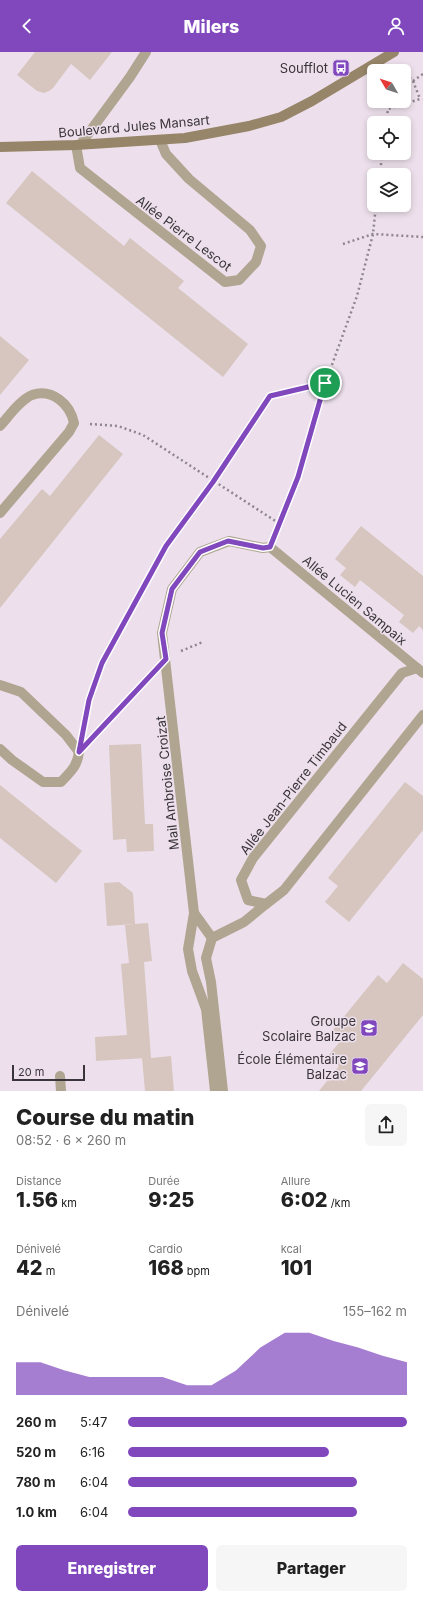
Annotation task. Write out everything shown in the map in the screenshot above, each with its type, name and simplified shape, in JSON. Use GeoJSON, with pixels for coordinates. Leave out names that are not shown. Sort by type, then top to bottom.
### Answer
{"type":"FeatureCollection","features":[{"type":"Feature","properties":{"kind":"street"},"geometry":{"type":"LineString","coordinates":[[78,145],[130,77],[146,52]]}},
{"type":"Feature","properties":{"kind":"street","name":"Boulevard Jules Mansart"},"geometry":{"type":"LineString","coordinates":[[0,147],[78,145],[185,138],[249,126],[280,117],[312,101],[394,52]]}},
{"type":"Feature","properties":{"kind":"street","name":"Allée Pierre Lescot"},"geometry":{"type":"LineString","coordinates":[[78,145],[80,168],[225,282],[239,280],[256,262],[261,246],[250,230],[189,179],[166,154],[160,140]]}},
{"type":"Feature","properties":{"kind":"street"},"geometry":{"type":"LineString","coordinates":[[0,424],[23,401],[32,395],[42,394],[52,395],[60,399],[68,408],[73,417],[74,423],[69,432],[0,513]]}},
{"type":"Feature","properties":{"kind":"street","name":"Mail Ambroise Croizat"},"geometry":{"type":"LineString","coordinates":[[215,1091],[206,1009],[192,971],[188,949],[194,913],[162,633],[172,589],[200,552],[228,541],[263,548],[270,547]]}},
{"type":"Feature","properties":{"kind":"street","name":"Allée Lucien Sampaix"},"geometry":{"type":"LineString","coordinates":[[270,547],[420,670]]}},
{"type":"Feature","properties":{"kind":"street","name":"Allée Jean-Pierre Timbaud"},"geometry":{"type":"LineString","coordinates":[[266,904],[248,900],[242,880],[253,858],[402,673],[420,670]]}},
{"type":"Feature","properties":{"kind":"street"},"geometry":{"type":"LineString","coordinates":[[0,685],[21,692],[66,735],[79,752],[77,762],[72,771],[61,782],[43,782],[12,760],[0,749]]}},
{"type":"Feature","properties":{"kind":"street"},"geometry":{"type":"LineString","coordinates":[[223,1091],[211,982],[206,958],[212,938],[244,922],[284,890],[423,715]]}},
{"type":"Feature","properties":{"kind":"street"},"geometry":{"type":"LineString","coordinates":[[194,913],[212,938]]}},
{"type":"Feature","properties":{"kind":"street"},"geometry":{"type":"LineString","coordinates":[[60,1076],[61,1091]]}},
{"type":"Feature","properties":{"kind":"path"},"geometry":{"type":"LineString","coordinates":[[413,81],[423,74]]}},
{"type":"Feature","properties":{"kind":"path"},"geometry":{"type":"LineString","coordinates":[[387,116],[388,109],[420,99],[411,79]]}},
{"type":"Feature","properties":{"kind":"path"},"geometry":{"type":"LineString","coordinates":[[270,547],[298,477],[325,383],[357,296],[373,234],[375,212]]}},
{"type":"Feature","properties":{"kind":"path"},"geometry":{"type":"LineString","coordinates":[[342,244],[373,234],[423,237]]}},
{"type":"Feature","properties":{"kind":"path"},"geometry":{"type":"LineString","coordinates":[[79,752],[89,700],[102,663],[166,546],[213,482],[270,396],[325,383]]}},
{"type":"Feature","properties":{"kind":"path"},"geometry":{"type":"LineString","coordinates":[[74,423],[118,426],[142,435],[280,524]]}},
{"type":"Feature","properties":{"kind":"path"},"geometry":{"type":"LineString","coordinates":[[79,752],[166,659],[203,642]]}},
{"type":"Feature","properties":{"kind":"building"},"geometry":{"type":"Polygon","coordinates":[[[35,52],[112,52],[90,80],[71,64],[53,88],[44,93],[37,91],[17,75],[35,52]]]}},
{"type":"Feature","properties":{"kind":"building"},"geometry":{"type":"Polygon","coordinates":[[[32,171],[124,246],[130,238],[184,281],[178,288],[248,344],[223,377],[6,203],[32,171]]]}},
{"type":"Feature","properties":{"kind":"building"},"geometry":{"type":"Polygon","coordinates":[[[0,336],[29,360],[0,395],[0,336]]]}},
{"type":"Feature","properties":{"kind":"building"},"geometry":{"type":"Polygon","coordinates":[[[99,435],[123,454],[0,608],[0,539],[42,489],[50,496],[99,435]]]}},
{"type":"Feature","properties":{"kind":"building"},"geometry":{"type":"Polygon","coordinates":[[[361,526],[423,576],[423,630],[419,626],[413,633],[399,622],[404,615],[360,580],[355,587],[340,575],[346,568],[335,559],[361,526]]]}},
{"type":"Feature","properties":{"kind":"building"},"geometry":{"type":"Polygon","coordinates":[[[141,744],[145,824],[153,824],[154,851],[127,852],[126,839],[113,840],[109,745],[141,744]]]}},
{"type":"Feature","properties":{"kind":"building"},"geometry":{"type":"Polygon","coordinates":[[[405,782],[423,796],[423,830],[349,922],[325,902],[338,886],[328,878],[405,782]]]}},
{"type":"Feature","properties":{"kind":"building"},"geometry":{"type":"Polygon","coordinates":[[[0,785],[82,851],[56,883],[0,838],[0,785]]]}},
{"type":"Feature","properties":{"kind":"building"},"geometry":{"type":"Polygon","coordinates":[[[119,882],[133,893],[135,924],[148,923],[152,961],[144,962],[151,1058],[171,1056],[174,1091],[145,1091],[142,1058],[96,1061],[95,1037],[127,1035],[121,964],[129,963],[125,925],[134,924],[107,926],[104,883],[119,882]]]}},
{"type":"Feature","properties":{"kind":"building"},"geometry":{"type":"Polygon","coordinates":[[[403,963],[423,979],[423,1015],[361,1091],[319,1091],[339,1066],[327,1057],[343,1038],[333,1030],[378,975],[387,983],[403,963]]]}},
{"type":"Feature","properties":{"kind":"place","name":"Soufflot"},"geometry":{"type":"Point","coordinates":[341,68]}},
{"type":"Feature","properties":{"kind":"place","name":"Groupe Scolaire Balzac"},"geometry":{"type":"Point","coordinates":[369,1028]}},
{"type":"Feature","properties":{"kind":"place","name":"École Élémentaire Balzac"},"geometry":{"type":"Point","coordinates":[360,1066]}},
{"type":"Feature","properties":{"kind":"route"},"geometry":{"type":"LineString","coordinates":[[325,383],[298,477],[270,547],[263,548],[228,541],[200,552],[172,589],[162,633],[166,659],[79,752],[89,700],[102,663],[166,546],[213,482],[270,396],[325,383]]}}]}
